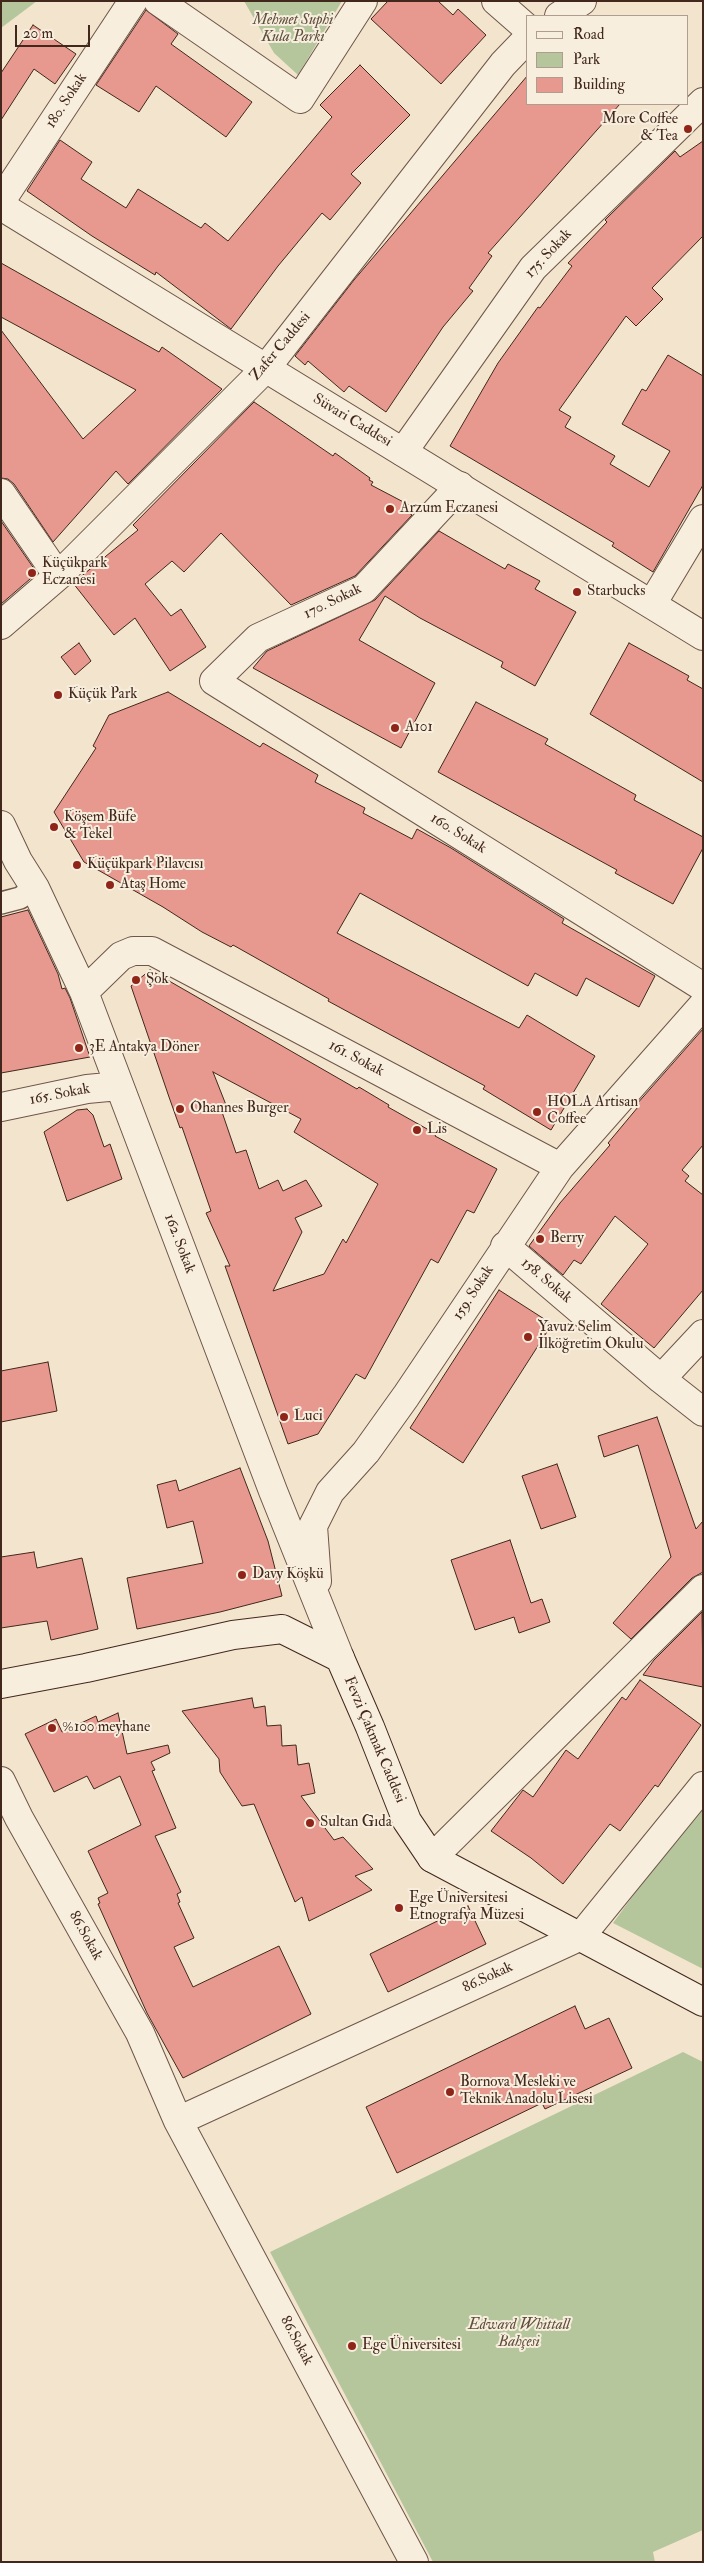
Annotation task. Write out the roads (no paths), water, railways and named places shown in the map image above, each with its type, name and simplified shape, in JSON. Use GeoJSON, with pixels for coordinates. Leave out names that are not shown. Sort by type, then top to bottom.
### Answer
{"type":"FeatureCollection","features":[{"type":"Feature","properties":{"kind":"street","name":"180. Sokak"},"geometry":{"type":"LineString","coordinates":[[1,200],[133,1]]}},
{"type":"Feature","properties":{"kind":"street"},"geometry":{"type":"LineString","coordinates":[[158,1],[300,99],[363,1]]}},
{"type":"Feature","properties":{"kind":"street"},"geometry":{"type":"LineString","coordinates":[[496,1],[526,27]]}},
{"type":"Feature","properties":{"kind":"street"},"geometry":{"type":"LineString","coordinates":[[561,15],[582,1]]}},
{"type":"Feature","properties":{"kind":"street","name":"Zafer Caddesi"},"geometry":{"type":"LineString","coordinates":[[1,625],[58,576],[266,368],[503,64],[526,40]]}},
{"type":"Feature","properties":{"kind":"street","name":"175. Sokak"},"geometry":{"type":"LineString","coordinates":[[403,452],[533,268],[703,102]]}},
{"type":"Feature","properties":{"kind":"street","name":"Süvari Caddesi"},"geometry":{"type":"LineString","coordinates":[[1,206],[703,636]]}},
{"type":"Feature","properties":{"kind":"street","name":"170. Sokak"},"geometry":{"type":"LineString","coordinates":[[214,681],[258,638],[364,588],[460,486]]}},
{"type":"Feature","properties":{"kind":"street"},"geometry":{"type":"LineString","coordinates":[[1,493],[58,576]]}},
{"type":"Feature","properties":{"kind":"street"},"geometry":{"type":"LineString","coordinates":[[652,604],[703,519]]}},
{"type":"Feature","properties":{"kind":"street","name":"160. Sokak"},"geometry":{"type":"LineString","coordinates":[[214,681],[703,987]]}},
{"type":"Feature","properties":{"kind":"street","name":"162. Sokak"},"geometry":{"type":"LineString","coordinates":[[3,832],[35,888],[84,992],[340,1658]]}},
{"type":"Feature","properties":{"kind":"street"},"geometry":{"type":"LineString","coordinates":[[1,903],[20,898],[35,888]]}},
{"type":"Feature","properties":{"kind":"street","name":"161. Sokak"},"geometry":{"type":"LineString","coordinates":[[84,992],[121,956],[133,951],[152,951],[560,1167]]}},
{"type":"Feature","properties":{"kind":"street","name":"159. Sokak"},"geometry":{"type":"LineString","coordinates":[[320,1610],[313,1526],[330,1492],[366,1452],[560,1167],[703,1005]]}},
{"type":"Feature","properties":{"kind":"street","name":"165. Sokak"},"geometry":{"type":"LineString","coordinates":[[1,1106],[86,1089],[119,1086]]}},
{"type":"Feature","properties":{"kind":"street","name":"158. Sokak"},"geometry":{"type":"LineString","coordinates":[[505,1246],[661,1379],[703,1412]]}},
{"type":"Feature","properties":{"kind":"street"},"geometry":{"type":"LineString","coordinates":[[661,1379],[703,1334]]}},
{"type":"Feature","properties":{"kind":"street"},"geometry":{"type":"LineString","coordinates":[[432,1858],[703,1589]]}},
{"type":"Feature","properties":{"kind":"street","name":"Fevzi Çakmak Caddesi"},"geometry":{"type":"LineString","coordinates":[[1,1684],[86,1668],[233,1635],[282,1629],[340,1658],[370,1726],[407,1821],[432,1858],[703,2002]]}},
{"type":"Feature","properties":{"kind":"street","name":"86.Sokak"},"geometry":{"type":"LineString","coordinates":[[1,1781],[19,1818],[140,2033],[178,2121],[414,2562]]}},
{"type":"Feature","properties":{"kind":"street"},"geometry":{"type":"LineString","coordinates":[[581,1936],[703,1786]]}},
{"type":"Feature","properties":{"kind":"street","name":"86.Sokak"},"geometry":{"type":"LineString","coordinates":[[178,2121],[581,1936]]}},
{"type":"Feature","properties":{"kind":"place","name":"More Coffee & Tea"},"geometry":{"type":"Point","coordinates":[688,129]}},
{"type":"Feature","properties":{"kind":"place","name":"Arzum Eczanesi"},"geometry":{"type":"Point","coordinates":[390,509]}},
{"type":"Feature","properties":{"kind":"place","name":"Küçükpark Eczanesi"},"geometry":{"type":"Point","coordinates":[32,573]}},
{"type":"Feature","properties":{"kind":"place","name":"Starbucks"},"geometry":{"type":"Point","coordinates":[577,592]}},
{"type":"Feature","properties":{"kind":"place","name":"Küçük Park"},"geometry":{"type":"Point","coordinates":[58,695]}},
{"type":"Feature","properties":{"kind":"place","name":"A101"},"geometry":{"type":"Point","coordinates":[395,728]}},
{"type":"Feature","properties":{"kind":"place","name":"Köşem Büfe & Tekel"},"geometry":{"type":"Point","coordinates":[54,827]}},
{"type":"Feature","properties":{"kind":"place","name":"Küçükpark Pilavcısı"},"geometry":{"type":"Point","coordinates":[77,865]}},
{"type":"Feature","properties":{"kind":"place","name":"Ataş Home"},"geometry":{"type":"Point","coordinates":[110,885]}},
{"type":"Feature","properties":{"kind":"place","name":"Şok"},"geometry":{"type":"Point","coordinates":[136,980]}},
{"type":"Feature","properties":{"kind":"place","name":"3E Antakya Döner"},"geometry":{"type":"Point","coordinates":[79,1048]}},
{"type":"Feature","properties":{"kind":"place","name":"Ohannes Burger"},"geometry":{"type":"Point","coordinates":[180,1109]}},
{"type":"Feature","properties":{"kind":"place","name":"HOLA Artisan Coffee"},"geometry":{"type":"Point","coordinates":[537,1112]}},
{"type":"Feature","properties":{"kind":"place","name":"Lis"},"geometry":{"type":"Point","coordinates":[417,1130]}},
{"type":"Feature","properties":{"kind":"place","name":"Berry"},"geometry":{"type":"Point","coordinates":[540,1239]}},
{"type":"Feature","properties":{"kind":"place","name":"Yavuz Selim İlköğretim Okulu"},"geometry":{"type":"Point","coordinates":[528,1337]}},
{"type":"Feature","properties":{"kind":"place","name":"Luci"},"geometry":{"type":"Point","coordinates":[284,1417]}},
{"type":"Feature","properties":{"kind":"place","name":"Davy Köşkü"},"geometry":{"type":"Point","coordinates":[242,1575]}},
{"type":"Feature","properties":{"kind":"place","name":"%100 meyhane"},"geometry":{"type":"Point","coordinates":[52,1728]}},
{"type":"Feature","properties":{"kind":"place","name":"Sultan Gıda"},"geometry":{"type":"Point","coordinates":[310,1823]}},
{"type":"Feature","properties":{"kind":"place","name":"Ege Üniversitesi Etnografya Müzesi"},"geometry":{"type":"Point","coordinates":[399,1908]}},
{"type":"Feature","properties":{"kind":"place","name":"Bornova Mesleki ve Teknik Anadolu Lisesi"},"geometry":{"type":"Point","coordinates":[450,2092]}},
{"type":"Feature","properties":{"kind":"place","name":"Ege Üniversitesi"},"geometry":{"type":"Point","coordinates":[352,2346]}},
{"type":"Feature","properties":{"kind":"park label","name":"Mehmet Suphi Kula Parkı"},"geometry":{"type":"Point","coordinates":[293,30]}},
{"type":"Feature","properties":{"kind":"park label","name":"Edward Whittall Bahçesi"},"geometry":{"type":"Point","coordinates":[519,2334]}}]}
